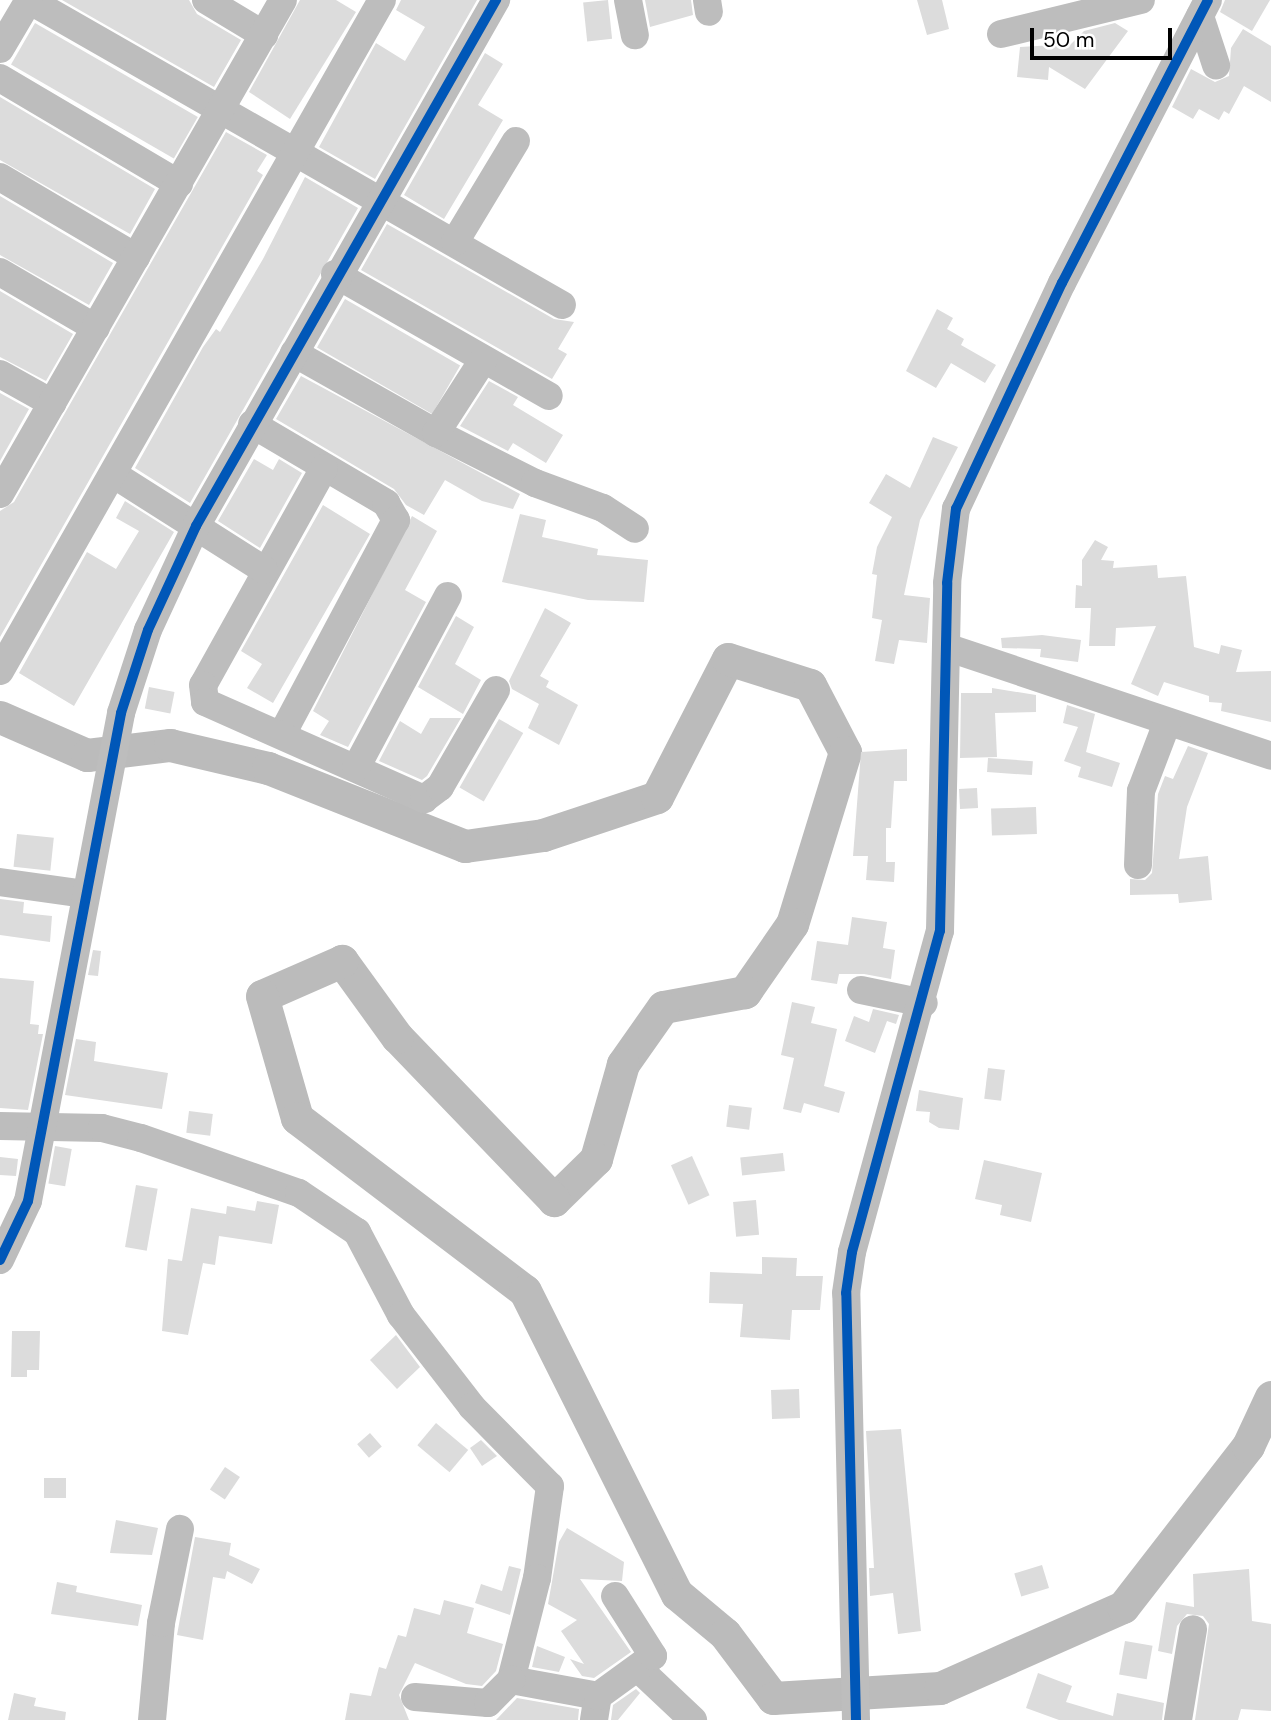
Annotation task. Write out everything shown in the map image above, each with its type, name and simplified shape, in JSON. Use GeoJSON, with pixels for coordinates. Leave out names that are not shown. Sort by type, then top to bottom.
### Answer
{"type":"FeatureCollection","features":[{"type":"Feature","properties":{"kind":"street"},"geometry":{"type":"LineString","coordinates":[[0,49],[29,0],[381,197],[562,305]]}},
{"type":"Feature","properties":{"kind":"street"},"geometry":{"type":"LineString","coordinates":[[206,0],[264,35]]}},
{"type":"Feature","properties":{"kind":"street"},"geometry":{"type":"LineString","coordinates":[[4,479],[96,328],[283,0]]}},
{"type":"Feature","properties":{"kind":"street"},"geometry":{"type":"LineString","coordinates":[[0,671],[382,0]]}},
{"type":"Feature","properties":{"kind":"street"},"geometry":{"type":"LineString","coordinates":[[0,1260],[29,1201],[38,1130],[84,894],[113,771],[121,713],[148,630],[196,526],[252,424],[294,353],[335,274],[496,0]]}},
{"type":"Feature","properties":{"kind":"street"},"geometry":{"type":"LineString","coordinates":[[628,0],[635,36]]}},
{"type":"Feature","properties":{"kind":"street"},"geometry":{"type":"LineString","coordinates":[[1001,34],[1082,7],[1141,0]]}},
{"type":"Feature","properties":{"kind":"street"},"geometry":{"type":"LineString","coordinates":[[1204,8],[1216,65]]}},
{"type":"Feature","properties":{"kind":"street"},"geometry":{"type":"LineString","coordinates":[[856,1719],[851,1642],[846,1293],[876,1161],[923,1003],[940,931],[951,538],[967,478],[1204,8]]}},
{"type":"Feature","properties":{"kind":"street"},"geometry":{"type":"LineString","coordinates":[[0,78],[179,184]]}},
{"type":"Feature","properties":{"kind":"street"},"geometry":{"type":"LineString","coordinates":[[455,243],[516,141]]}},
{"type":"Feature","properties":{"kind":"street"},"geometry":{"type":"LineString","coordinates":[[0,177],[136,257]]}},
{"type":"Feature","properties":{"kind":"street"},"geometry":{"type":"LineString","coordinates":[[0,272],[96,328]]}},
{"type":"Feature","properties":{"kind":"street"},"geometry":{"type":"LineString","coordinates":[[335,274],[549,396]]}},
{"type":"Feature","properties":{"kind":"street"},"geometry":{"type":"LineString","coordinates":[[294,353],[436,433],[536,483],[603,508],[635,529]]}},
{"type":"Feature","properties":{"kind":"street"},"geometry":{"type":"LineString","coordinates":[[436,433],[483,360]]}},
{"type":"Feature","properties":{"kind":"street"},"geometry":{"type":"LineString","coordinates":[[0,374],[52,403]]}},
{"type":"Feature","properties":{"kind":"street"},"geometry":{"type":"LineString","coordinates":[[252,424],[386,503],[396,520],[282,734]]}},
{"type":"Feature","properties":{"kind":"street"},"geometry":{"type":"LineString","coordinates":[[324,468],[264,570],[202,696],[416,797],[433,796],[496,690]]}},
{"type":"Feature","properties":{"kind":"street"},"geometry":{"type":"LineString","coordinates":[[113,474],[264,570]]}},
{"type":"Feature","properties":{"kind":"street"},"geometry":{"type":"LineString","coordinates":[[356,768],[448,596]]}},
{"type":"Feature","properties":{"kind":"street"},"geometry":{"type":"LineString","coordinates":[[946,647],[1271,756]]}},
{"type":"Feature","properties":{"kind":"street"},"geometry":{"type":"LineString","coordinates":[[1138,865],[1141,791],[1167,723]]}},
{"type":"Feature","properties":{"kind":"street"},"geometry":{"type":"LineString","coordinates":[[0,882],[84,894]]}},
{"type":"Feature","properties":{"kind":"street"},"geometry":{"type":"LineString","coordinates":[[861,990],[923,1003]]}},
{"type":"Feature","properties":{"kind":"street"},"geometry":{"type":"LineString","coordinates":[[0,1126],[38,1130],[102,1128],[181,1151],[299,1193],[357,1232],[401,1315],[472,1407],[550,1486],[537,1578],[511,1679],[488,1703],[415,1697]]}},
{"type":"Feature","properties":{"kind":"street"},"geometry":{"type":"LineString","coordinates":[[152,1720],[161,1623],[180,1530]]}},
{"type":"Feature","properties":{"kind":"street"},"geometry":{"type":"LineString","coordinates":[[511,1679],[596,1708],[640,1670],[653,1649],[615,1596]]}},
{"type":"Feature","properties":{"kind":"street"},"geometry":{"type":"LineString","coordinates":[[1178,1720],[1193,1629]]}},
{"type":"Feature","properties":{"kind":"street"},"geometry":{"type":"LineString","coordinates":[[640,1670],[693,1720]]}},
{"type":"Feature","properties":{"kind":"building"},"geometry":{"type":"Polygon","coordinates":[[[62,0],[189,0],[197,14],[241,40],[214,87],[62,0]]]}},
{"type":"Feature","properties":{"kind":"building"},"geometry":{"type":"Polygon","coordinates":[[[300,0],[336,0],[356,12],[290,119],[249,92],[300,0]]]}},
{"type":"Feature","properties":{"kind":"building"},"geometry":{"type":"Polygon","coordinates":[[[401,0],[477,0],[375,179],[319,147],[376,43],[405,61],[425,27],[396,10],[401,0]]]}},
{"type":"Feature","properties":{"kind":"building"},"geometry":{"type":"Polygon","coordinates":[[[608,0],[612,39],[587,41],[583,3],[608,0]]]}},
{"type":"Feature","properties":{"kind":"building"},"geometry":{"type":"Polygon","coordinates":[[[645,0],[691,0],[693,15],[650,27],[645,0]]]}},
{"type":"Feature","properties":{"kind":"building"},"geometry":{"type":"Polygon","coordinates":[[[917,0],[942,0],[949,29],[927,35],[917,0]]]}},
{"type":"Feature","properties":{"kind":"building"},"geometry":{"type":"Polygon","coordinates":[[[1225,0],[1270,0],[1252,31],[1220,12],[1225,0]]]}},
{"type":"Feature","properties":{"kind":"building"},"geometry":{"type":"Polygon","coordinates":[[[35,23],[198,117],[174,159],[11,65],[35,23]]]}},
{"type":"Feature","properties":{"kind":"building"},"geometry":{"type":"Polygon","coordinates":[[[1115,23],[1128,31],[1085,89],[1049,67],[1048,80],[1017,77],[1020,47],[1071,44],[1084,31],[1115,23]]]}},
{"type":"Feature","properties":{"kind":"building"},"geometry":{"type":"Polygon","coordinates":[[[1243,29],[1271,46],[1271,102],[1244,86],[1229,114],[1224,111],[1219,120],[1199,109],[1193,119],[1172,107],[1191,69],[1215,82],[1229,76],[1231,48],[1243,29]]]}},
{"type":"Feature","properties":{"kind":"building"},"geometry":{"type":"Polygon","coordinates":[[[485,53],[503,64],[478,105],[503,120],[444,219],[404,195],[485,53]]]}},
{"type":"Feature","properties":{"kind":"building"},"geometry":{"type":"Polygon","coordinates":[[[0,97],[155,189],[130,234],[0,160],[0,97]]]}},
{"type":"Feature","properties":{"kind":"building"},"geometry":{"type":"Polygon","coordinates":[[[226,132],[267,155],[257,171],[263,175],[0,637],[0,511],[14,502],[226,132]]]}},
{"type":"Feature","properties":{"kind":"building"},"geometry":{"type":"Polygon","coordinates":[[[305,177],[358,208],[190,503],[135,468],[203,347],[216,329],[220,332],[263,259],[305,177]]]}},
{"type":"Feature","properties":{"kind":"building"},"geometry":{"type":"Polygon","coordinates":[[[0,196],[113,263],[89,305],[0,255],[0,196]]]}},
{"type":"Feature","properties":{"kind":"building"},"geometry":{"type":"Polygon","coordinates":[[[387,224],[554,319],[574,322],[558,349],[567,354],[552,379],[361,270],[387,224]]]}},
{"type":"Feature","properties":{"kind":"building"},"geometry":{"type":"Polygon","coordinates":[[[0,291],[73,334],[46,381],[0,357],[0,291]]]}},
{"type":"Feature","properties":{"kind":"building"},"geometry":{"type":"Polygon","coordinates":[[[345,299],[460,366],[432,414],[317,347],[345,299]]]}},
{"type":"Feature","properties":{"kind":"building"},"geometry":{"type":"Polygon","coordinates":[[[937,309],[953,318],[947,329],[964,339],[961,345],[996,365],[985,383],[951,363],[936,388],[906,371],[937,309]]]}},
{"type":"Feature","properties":{"kind":"building"},"geometry":{"type":"Polygon","coordinates":[[[301,376],[520,494],[513,509],[482,501],[445,480],[424,515],[406,505],[394,489],[276,419],[301,376]]]}},
{"type":"Feature","properties":{"kind":"building"},"geometry":{"type":"Polygon","coordinates":[[[489,381],[518,397],[513,405],[563,435],[546,463],[513,443],[508,451],[460,426],[489,381]]]}},
{"type":"Feature","properties":{"kind":"building"},"geometry":{"type":"Polygon","coordinates":[[[0,393],[29,409],[0,461],[0,393]]]}},
{"type":"Feature","properties":{"kind":"building"},"geometry":{"type":"Polygon","coordinates":[[[933,437],[958,447],[920,520],[904,595],[930,598],[927,643],[899,640],[894,664],[875,661],[882,620],[872,618],[877,575],[872,574],[877,547],[892,517],[869,503],[886,474],[910,488],[933,437]]]}},
{"type":"Feature","properties":{"kind":"building"},"geometry":{"type":"Polygon","coordinates":[[[254,459],[273,470],[279,459],[302,473],[260,548],[218,521],[254,459]]]}},
{"type":"Feature","properties":{"kind":"building"},"geometry":{"type":"Polygon","coordinates":[[[125,501],[174,532],[74,706],[19,673],[87,552],[116,569],[139,531],[116,518],[125,501]]]}},
{"type":"Feature","properties":{"kind":"building"},"geometry":{"type":"Polygon","coordinates":[[[323,505],[370,534],[273,703],[247,688],[262,664],[241,651],[323,505]]]}},
{"type":"Feature","properties":{"kind":"building"},"geometry":{"type":"Polygon","coordinates":[[[520,514],[546,520],[542,537],[598,549],[597,555],[648,560],[644,602],[588,600],[502,582],[520,514]]]}},
{"type":"Feature","properties":{"kind":"building"},"geometry":{"type":"Polygon","coordinates":[[[412,516],[437,531],[405,590],[426,602],[348,747],[320,735],[329,721],[313,711],[412,516]]]}},
{"type":"Feature","properties":{"kind":"building"},"geometry":{"type":"Polygon","coordinates":[[[1095,540],[1108,547],[1101,560],[1114,561],[1113,568],[1157,565],[1158,578],[1186,576],[1194,647],[1219,654],[1221,645],[1242,650],[1236,672],[1271,671],[1271,722],[1221,711],[1222,703],[1209,702],[1209,696],[1164,682],[1158,696],[1131,684],[1156,626],[1116,628],[1115,646],[1089,646],[1091,608],[1075,608],[1076,585],[1082,586],[1082,560],[1095,540]]]}},
{"type":"Feature","properties":{"kind":"building"},"geometry":{"type":"Polygon","coordinates":[[[545,608],[571,623],[540,676],[549,681],[546,687],[578,705],[559,745],[528,728],[539,704],[512,689],[509,681],[545,608]]]}},
{"type":"Feature","properties":{"kind":"building"},"geometry":{"type":"Polygon","coordinates":[[[456,616],[474,627],[455,664],[481,680],[463,714],[418,687],[456,616]]]}},
{"type":"Feature","properties":{"kind":"building"},"geometry":{"type":"Polygon","coordinates":[[[1042,635],[1081,640],[1078,662],[1040,657],[1041,649],[1002,648],[1001,638],[1042,635]]]}},
{"type":"Feature","properties":{"kind":"building"},"geometry":{"type":"Polygon","coordinates":[[[149,687],[175,692],[170,714],[145,709],[149,687]]]}},
{"type":"Feature","properties":{"kind":"building"},"geometry":{"type":"Polygon","coordinates":[[[992,688],[1036,695],[1036,712],[995,713],[997,757],[960,758],[961,693],[992,693],[992,688]]]}},
{"type":"Feature","properties":{"kind":"building"},"geometry":{"type":"Polygon","coordinates":[[[1067,705],[1095,714],[1086,752],[1120,763],[1112,787],[1078,777],[1081,767],[1064,761],[1078,727],[1063,723],[1067,705]]]}},
{"type":"Feature","properties":{"kind":"building"},"geometry":{"type":"Polygon","coordinates":[[[430,718],[461,718],[427,776],[422,780],[379,761],[400,721],[421,734],[430,718]]]}},
{"type":"Feature","properties":{"kind":"building"},"geometry":{"type":"Polygon","coordinates":[[[499,719],[523,733],[484,801],[460,787],[499,719]]]}},
{"type":"Feature","properties":{"kind":"building"},"geometry":{"type":"Polygon","coordinates":[[[1188,746],[1208,753],[1187,807],[1179,859],[1208,856],[1212,900],[1179,903],[1178,894],[1130,895],[1130,879],[1145,880],[1152,873],[1158,794],[1165,776],[1173,779],[1188,746]]]}},
{"type":"Feature","properties":{"kind":"building"},"geometry":{"type":"Polygon","coordinates":[[[907,749],[907,781],[894,781],[891,828],[886,828],[886,862],[895,862],[894,882],[866,880],[868,856],[853,856],[861,752],[907,749]]]}},
{"type":"Feature","properties":{"kind":"building"},"geometry":{"type":"Polygon","coordinates":[[[988,758],[1033,761],[1032,775],[987,772],[988,758]]]}},
{"type":"Feature","properties":{"kind":"building"},"geometry":{"type":"Polygon","coordinates":[[[977,788],[978,808],[960,809],[959,789],[977,788]]]}},
{"type":"Feature","properties":{"kind":"building"},"geometry":{"type":"Polygon","coordinates":[[[1036,807],[1037,834],[992,836],[991,809],[1036,807]]]}},
{"type":"Feature","properties":{"kind":"building"},"geometry":{"type":"Polygon","coordinates":[[[17,834],[54,838],[50,871],[14,867],[17,834]]]}},
{"type":"Feature","properties":{"kind":"building"},"geometry":{"type":"Polygon","coordinates":[[[0,899],[24,902],[23,913],[52,916],[50,942],[0,935],[0,899]]]}},
{"type":"Feature","properties":{"kind":"building"},"geometry":{"type":"Polygon","coordinates":[[[852,917],[887,922],[883,948],[895,950],[891,979],[864,974],[839,974],[837,984],[811,980],[817,941],[848,945],[852,917]]]}},
{"type":"Feature","properties":{"kind":"building"},"geometry":{"type":"Polygon","coordinates":[[[93,950],[101,951],[98,976],[88,975],[93,950]]]}},
{"type":"Feature","properties":{"kind":"building"},"geometry":{"type":"Polygon","coordinates":[[[0,978],[34,981],[30,1024],[39,1025],[38,1034],[43,1034],[28,1110],[0,1108],[0,978]]]}},
{"type":"Feature","properties":{"kind":"building"},"geometry":{"type":"Polygon","coordinates":[[[792,1002],[815,1007],[811,1023],[837,1029],[824,1086],[845,1092],[839,1113],[804,1103],[801,1113],[783,1109],[794,1058],[781,1055],[792,1002]]]}},
{"type":"Feature","properties":{"kind":"building"},"geometry":{"type":"Polygon","coordinates":[[[873,1009],[899,1015],[896,1024],[887,1021],[875,1053],[845,1041],[854,1016],[869,1022],[873,1009]]]}},
{"type":"Feature","properties":{"kind":"building"},"geometry":{"type":"Polygon","coordinates":[[[76,1039],[96,1042],[94,1061],[168,1073],[162,1109],[65,1095],[76,1039]]]}},
{"type":"Feature","properties":{"kind":"building"},"geometry":{"type":"Polygon","coordinates":[[[988,1068],[1005,1070],[1001,1101],[984,1099],[988,1068]]]}},
{"type":"Feature","properties":{"kind":"building"},"geometry":{"type":"Polygon","coordinates":[[[919,1090],[963,1098],[959,1130],[939,1128],[929,1122],[930,1112],[916,1111],[919,1090]]]}},
{"type":"Feature","properties":{"kind":"building"},"geometry":{"type":"Polygon","coordinates":[[[729,1105],[752,1108],[749,1130],[726,1127],[729,1105]]]}},
{"type":"Feature","properties":{"kind":"building"},"geometry":{"type":"Polygon","coordinates":[[[189,1111],[213,1114],[210,1136],[186,1133],[189,1111]]]}},
{"type":"Feature","properties":{"kind":"building"},"geometry":{"type":"Polygon","coordinates":[[[55,1146],[72,1149],[65,1186],[48,1183],[55,1146]]]}},
{"type":"Feature","properties":{"kind":"building"},"geometry":{"type":"Polygon","coordinates":[[[783,1153],[785,1171],[742,1175],[740,1157],[783,1153]]]}},
{"type":"Feature","properties":{"kind":"building"},"geometry":{"type":"Polygon","coordinates":[[[692,1156],[709,1195],[688,1205],[671,1165],[692,1156]]]}},
{"type":"Feature","properties":{"kind":"building"},"geometry":{"type":"Polygon","coordinates":[[[0,1157],[18,1159],[16,1176],[0,1175],[0,1157]]]}},
{"type":"Feature","properties":{"kind":"building"},"geometry":{"type":"Polygon","coordinates":[[[984,1160],[1042,1173],[1031,1222],[1000,1215],[1002,1205],[975,1199],[984,1160]]]}},
{"type":"Feature","properties":{"kind":"building"},"geometry":{"type":"Polygon","coordinates":[[[136,1185],[158,1189],[147,1251],[125,1247],[136,1185]]]}},
{"type":"Feature","properties":{"kind":"building"},"geometry":{"type":"Polygon","coordinates":[[[756,1200],[759,1235],[736,1237],[733,1202],[756,1200]]]}},
{"type":"Feature","properties":{"kind":"building"},"geometry":{"type":"Polygon","coordinates":[[[257,1201],[279,1205],[272,1244],[219,1236],[215,1265],[203,1263],[188,1335],[162,1331],[168,1259],[182,1261],[191,1208],[226,1214],[227,1206],[255,1211],[257,1201]]]}},
{"type":"Feature","properties":{"kind":"building"},"geometry":{"type":"Polygon","coordinates":[[[762,1257],[797,1258],[796,1276],[823,1276],[820,1310],[792,1310],[790,1340],[740,1337],[743,1304],[709,1303],[710,1272],[762,1274],[762,1257]]]}},
{"type":"Feature","properties":{"kind":"building"},"geometry":{"type":"Polygon","coordinates":[[[12,1331],[40,1331],[39,1370],[27,1370],[27,1377],[11,1377],[12,1331]]]}},
{"type":"Feature","properties":{"kind":"building"},"geometry":{"type":"Polygon","coordinates":[[[396,1335],[420,1367],[397,1389],[370,1360],[396,1335]]]}},
{"type":"Feature","properties":{"kind":"building"},"geometry":{"type":"Polygon","coordinates":[[[799,1389],[800,1418],[772,1419],[771,1390],[799,1389]]]}},
{"type":"Feature","properties":{"kind":"building"},"geometry":{"type":"Polygon","coordinates":[[[436,1423],[468,1450],[450,1472],[417,1445],[436,1423]]]}},
{"type":"Feature","properties":{"kind":"building"},"geometry":{"type":"Polygon","coordinates":[[[901,1429],[921,1631],[898,1634],[893,1593],[870,1596],[869,1568],[874,1568],[866,1431],[901,1429]]]}},
{"type":"Feature","properties":{"kind":"building"},"geometry":{"type":"Polygon","coordinates":[[[370,1433],[382,1447],[369,1458],[357,1444],[370,1433]]]}},
{"type":"Feature","properties":{"kind":"building"},"geometry":{"type":"Polygon","coordinates":[[[481,1440],[497,1456],[482,1466],[470,1448],[481,1440]]]}},
{"type":"Feature","properties":{"kind":"building"},"geometry":{"type":"Polygon","coordinates":[[[225,1467],[240,1477],[225,1499],[210,1489],[225,1467]]]}},
{"type":"Feature","properties":{"kind":"building"},"geometry":{"type":"Polygon","coordinates":[[[44,1478],[66,1478],[66,1498],[44,1498],[44,1478]]]}},
{"type":"Feature","properties":{"kind":"building"},"geometry":{"type":"Polygon","coordinates":[[[116,1520],[158,1528],[152,1555],[110,1553],[116,1520]]]}},
{"type":"Feature","properties":{"kind":"building"},"geometry":{"type":"Polygon","coordinates":[[[567,1528],[624,1562],[622,1581],[580,1579],[631,1652],[594,1678],[582,1676],[570,1659],[584,1664],[561,1631],[577,1620],[548,1604],[559,1542],[567,1528]]]}},
{"type":"Feature","properties":{"kind":"building"},"geometry":{"type":"Polygon","coordinates":[[[195,1537],[231,1543],[229,1555],[260,1569],[252,1584],[227,1571],[225,1579],[213,1577],[203,1640],[177,1635],[195,1537]]]}},
{"type":"Feature","properties":{"kind":"building"},"geometry":{"type":"Polygon","coordinates":[[[1042,1565],[1049,1588],[1021,1596],[1014,1573],[1042,1565]]]}},
{"type":"Feature","properties":{"kind":"building"},"geometry":{"type":"Polygon","coordinates":[[[509,1566],[521,1569],[510,1615],[475,1603],[481,1584],[502,1591],[509,1566]]]}},
{"type":"Feature","properties":{"kind":"building"},"geometry":{"type":"Polygon","coordinates":[[[1249,1569],[1252,1621],[1271,1624],[1271,1711],[1241,1709],[1238,1720],[1195,1720],[1209,1624],[1203,1616],[1187,1614],[1177,1626],[1172,1654],[1158,1651],[1166,1602],[1194,1607],[1193,1574],[1249,1569]]]}},
{"type":"Feature","properties":{"kind":"building"},"geometry":{"type":"Polygon","coordinates":[[[57,1582],[77,1586],[76,1592],[142,1605],[138,1626],[51,1614],[57,1582]]]}},
{"type":"Feature","properties":{"kind":"building"},"geometry":{"type":"Polygon","coordinates":[[[444,1600],[474,1608],[467,1633],[503,1644],[496,1671],[482,1686],[466,1684],[415,1663],[399,1695],[409,1720],[345,1720],[350,1693],[371,1696],[379,1667],[386,1669],[398,1635],[406,1637],[414,1608],[440,1615],[444,1600]]]}},
{"type":"Feature","properties":{"kind":"building"},"geometry":{"type":"Polygon","coordinates":[[[1125,1641],[1153,1646],[1147,1679],[1119,1674],[1125,1641]]]}},
{"type":"Feature","properties":{"kind":"building"},"geometry":{"type":"Polygon","coordinates":[[[537,1646],[565,1657],[559,1672],[532,1667],[537,1646]]]}},
{"type":"Feature","properties":{"kind":"building"},"geometry":{"type":"Polygon","coordinates":[[[1038,1673],[1072,1686],[1066,1702],[1113,1716],[1117,1693],[1164,1703],[1162,1720],[1059,1720],[1026,1708],[1038,1673]]]}},
{"type":"Feature","properties":{"kind":"building"},"geometry":{"type":"Polygon","coordinates":[[[636,1689],[640,1693],[618,1720],[611,1720],[613,1705],[636,1689]]]}},
{"type":"Feature","properties":{"kind":"building"},"geometry":{"type":"Polygon","coordinates":[[[14,1693],[36,1698],[34,1706],[66,1712],[65,1720],[8,1720],[14,1693]]]}},
{"type":"Feature","properties":{"kind":"building"},"geometry":{"type":"Polygon","coordinates":[[[517,1698],[579,1709],[578,1720],[496,1720],[517,1698]]]}},
{"type":"Feature","properties":{"kind":"waterway"},"geometry":{"type":"LineString","coordinates":[[0,717],[87,755],[170,745],[268,768],[465,846],[543,835],[657,797],[728,659],[810,685],[845,752],[792,924],[745,992],[663,1007],[623,1064],[596,1159],[554,1200],[397,1037],[342,961],[262,996],[297,1118],[525,1291],[677,1594],[725,1634],[773,1698],[940,1688],[1123,1607],[1248,1446],[1271,1397]]}},
{"type":"Feature","properties":{"kind":"cycle path"},"geometry":{"type":"LineString","coordinates":[[0,1260],[28,1201],[121,713],[148,630],[196,526],[496,0]]}},
{"type":"Feature","properties":{"kind":"cycle path"},"geometry":{"type":"LineString","coordinates":[[856,1720],[846,1293],[852,1252],[940,931],[947,583],[956,509],[1062,283],[1208,0]]}}]}
